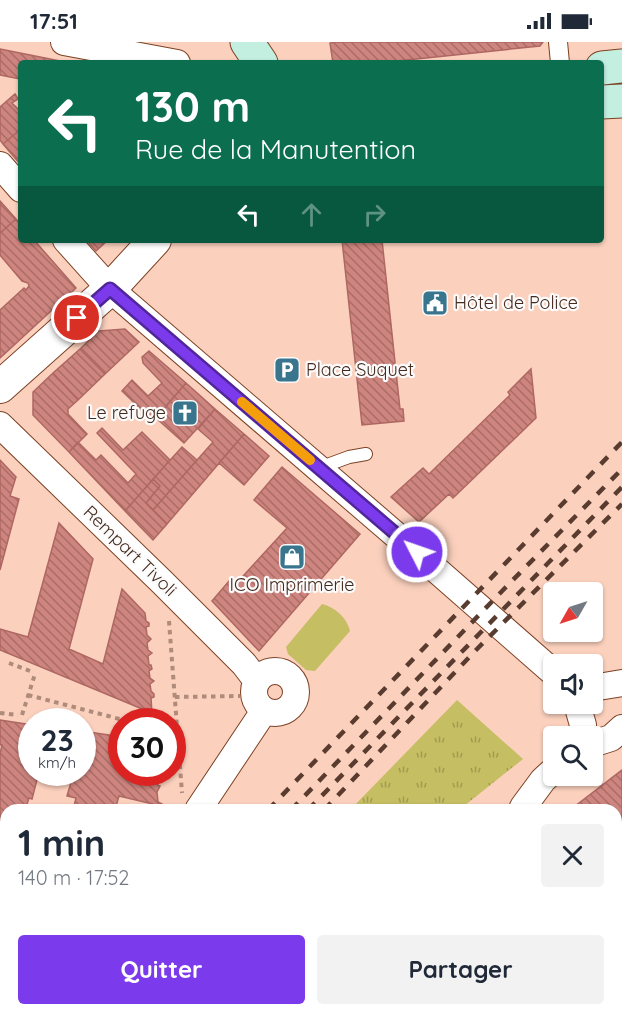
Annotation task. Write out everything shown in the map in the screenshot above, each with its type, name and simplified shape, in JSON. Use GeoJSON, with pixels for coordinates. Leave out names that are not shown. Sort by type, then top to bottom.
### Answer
{"type":"FeatureCollection","features":[{"type":"Feature","properties":{"kind":"main road"},"geometry":{"type":"LineString","coordinates":[[247,42],[259,60]]}},
{"type":"Feature","properties":{"kind":"main road"},"geometry":{"type":"LineString","coordinates":[[604,68],[622,66]]}},
{"type":"Feature","properties":{"kind":"main road"},"geometry":{"type":"LineString","coordinates":[[604,102],[622,101]]}},
{"type":"Feature","properties":{"kind":"street"},"geometry":{"type":"LineString","coordinates":[[64,42],[161,60]]}},
{"type":"Feature","properties":{"kind":"street"},"geometry":{"type":"LineString","coordinates":[[558,42],[560,60]]}},
{"type":"Feature","properties":{"kind":"street"},"geometry":{"type":"LineString","coordinates":[[0,165],[18,186]]}},
{"type":"Feature","properties":{"kind":"street"},"geometry":{"type":"LineString","coordinates":[[69,243],[110,289],[543,663]]}},
{"type":"Feature","properties":{"kind":"street"},"geometry":{"type":"LineString","coordinates":[[0,387],[110,289],[152,243]]}},
{"type":"Feature","properties":{"kind":"street","name":"Rempart Tivoli"},"geometry":{"type":"LineString","coordinates":[[0,425],[244,664],[258,696]]}},
{"type":"Feature","properties":{"kind":"street"},"geometry":{"type":"LineString","coordinates":[[603,686],[622,683]]}},
{"type":"Feature","properties":{"kind":"street"},"geometry":{"type":"LineString","coordinates":[[190,804],[258,696]]}},
{"type":"Feature","properties":{"kind":"street"},"geometry":{"type":"LineString","coordinates":[[603,741],[611,738],[622,728]]}},
{"type":"Feature","properties":{"kind":"street"},"geometry":{"type":"LineString","coordinates":[[525,804],[543,780]]}},
{"type":"Feature","properties":{"kind":"lane"},"geometry":{"type":"LineString","coordinates":[[319,468],[349,457],[366,454]]}},
{"type":"Feature","properties":{"kind":"path"},"geometry":{"type":"LineString","coordinates":[[162,582],[168,607],[175,708]]}},
{"type":"Feature","properties":{"kind":"path"},"geometry":{"type":"LineString","coordinates":[[9,663],[30,671]]}},
{"type":"Feature","properties":{"kind":"path"},"geometry":{"type":"LineString","coordinates":[[0,713],[20,715],[35,674]]}},
{"type":"Feature","properties":{"kind":"path"},"geometry":{"type":"LineString","coordinates":[[28,695],[108,716]]}},
{"type":"Feature","properties":{"kind":"path"},"geometry":{"type":"LineString","coordinates":[[175,697],[258,696]]}},
{"type":"Feature","properties":{"kind":"path"},"geometry":{"type":"LineString","coordinates":[[186,785],[190,804]]}},
{"type":"Feature","properties":{"kind":"green space"},"geometry":{"type":"Polygon","coordinates":[[[322,604],[340,614],[350,631],[315,671],[306,670],[288,654],[286,647],[322,604]]]}},
{"type":"Feature","properties":{"kind":"green space"},"geometry":{"type":"Polygon","coordinates":[[[457,700],[523,759],[467,804],[356,804],[457,700]]]}},
{"type":"Feature","properties":{"kind":"building"},"geometry":{"type":"Polygon","coordinates":[[[543,42],[540,46],[407,60],[333,60],[330,43],[543,42]]]}},
{"type":"Feature","properties":{"kind":"building"},"geometry":{"type":"Polygon","coordinates":[[[0,49],[55,60],[18,60],[18,79],[0,75],[0,49]]]}},
{"type":"Feature","properties":{"kind":"building"},"geometry":{"type":"Polygon","coordinates":[[[15,94],[18,99],[12,103],[18,109],[18,132],[3,144],[0,140],[0,107],[15,94]]]}},
{"type":"Feature","properties":{"kind":"building"},"geometry":{"type":"Polygon","coordinates":[[[18,132],[18,162],[3,144],[18,132]]]}},
{"type":"Feature","properties":{"kind":"building"},"geometry":{"type":"Polygon","coordinates":[[[0,201],[16,219],[0,233],[0,201]]]}},
{"type":"Feature","properties":{"kind":"building"},"geometry":{"type":"Polygon","coordinates":[[[16,219],[18,243],[37,243],[76,288],[0,358],[0,310],[29,286],[0,255],[0,233],[16,219]]]}},
{"type":"Feature","properties":{"kind":"building"},"geometry":{"type":"Polygon","coordinates":[[[89,243],[105,243],[96,251],[89,243]]]}},
{"type":"Feature","properties":{"kind":"building"},"geometry":{"type":"Polygon","coordinates":[[[342,243],[382,243],[400,409],[403,409],[404,421],[362,425],[342,243]]]}},
{"type":"Feature","properties":{"kind":"building"},"geometry":{"type":"Polygon","coordinates":[[[125,329],[139,342],[105,374],[80,349],[99,331],[125,329]]]}},
{"type":"Feature","properties":{"kind":"building"},"geometry":{"type":"Polygon","coordinates":[[[80,349],[105,374],[78,400],[53,373],[80,349]]]}},
{"type":"Feature","properties":{"kind":"building"},"geometry":{"type":"Polygon","coordinates":[[[149,351],[186,383],[153,421],[122,391],[132,380],[148,396],[162,383],[143,363],[142,357],[149,351]]]}},
{"type":"Feature","properties":{"kind":"building"},"geometry":{"type":"Polygon","coordinates":[[[531,369],[536,418],[453,498],[449,494],[419,522],[391,497],[423,468],[429,474],[510,395],[508,392],[531,369]]]}},
{"type":"Feature","properties":{"kind":"building"},"geometry":{"type":"Polygon","coordinates":[[[53,373],[78,400],[68,409],[68,414],[87,434],[69,452],[33,415],[33,392],[53,373]]]}},
{"type":"Feature","properties":{"kind":"building","name":"Le refuge"},"geometry":{"type":"Polygon","coordinates":[[[186,383],[215,409],[184,443],[156,418],[186,383]]]}},
{"type":"Feature","properties":{"kind":"building"},"geometry":{"type":"Polygon","coordinates":[[[215,409],[244,434],[167,524],[153,510],[213,442],[198,429],[215,409]]]}},
{"type":"Feature","properties":{"kind":"building"},"geometry":{"type":"Polygon","coordinates":[[[102,428],[123,450],[142,432],[170,460],[125,511],[69,452],[78,442],[96,460],[101,455],[128,483],[136,474],[97,433],[102,428]]]}},
{"type":"Feature","properties":{"kind":"building"},"geometry":{"type":"Polygon","coordinates":[[[244,434],[269,456],[244,485],[219,463],[244,434]]]}},
{"type":"Feature","properties":{"kind":"building"},"geometry":{"type":"Polygon","coordinates":[[[182,447],[197,460],[153,510],[146,503],[160,486],[153,479],[182,447]]]}},
{"type":"Feature","properties":{"kind":"building"},"geometry":{"type":"Polygon","coordinates":[[[0,460],[16,477],[10,496],[19,499],[0,570],[0,460]]]}},
{"type":"Feature","properties":{"kind":"building"},"geometry":{"type":"Polygon","coordinates":[[[282,467],[360,534],[259,651],[212,601],[229,581],[234,586],[287,528],[254,500],[282,467]]]}},
{"type":"Feature","properties":{"kind":"building"},"geometry":{"type":"Polygon","coordinates":[[[153,479],[160,486],[146,503],[167,524],[153,540],[125,511],[153,479]]]}},
{"type":"Feature","properties":{"kind":"building"},"geometry":{"type":"Polygon","coordinates":[[[59,523],[93,559],[69,649],[103,664],[122,589],[145,613],[146,621],[149,623],[146,627],[147,635],[151,639],[147,643],[148,650],[152,653],[148,656],[152,669],[149,671],[150,678],[154,681],[150,684],[154,694],[151,698],[152,708],[140,708],[0,650],[0,629],[28,637],[59,523]]]}},
{"type":"Feature","properties":{"kind":"building"},"geometry":{"type":"Polygon","coordinates":[[[0,720],[18,723],[18,786],[35,786],[32,799],[29,798],[27,804],[0,804],[2,745],[0,745],[0,720]]]}},
{"type":"Feature","properties":{"kind":"building"},"geometry":{"type":"Polygon","coordinates":[[[96,733],[108,735],[108,786],[160,786],[157,792],[158,802],[162,804],[119,796],[117,804],[74,804],[76,798],[67,796],[70,786],[96,786],[96,733]]]}},
{"type":"Feature","properties":{"kind":"building"},"geometry":{"type":"Polygon","coordinates":[[[622,770],[622,804],[578,804],[622,770]]]}},
{"type":"Feature","properties":{"kind":"railway"},"geometry":{"type":"LineString","coordinates":[[274,804],[622,442]]}},
{"type":"Feature","properties":{"kind":"railway"},"geometry":{"type":"LineString","coordinates":[[297,804],[622,469]]}},
{"type":"Feature","properties":{"kind":"railway"},"geometry":{"type":"LineString","coordinates":[[314,804],[622,487]]}},
{"type":"Feature","properties":{"kind":"railway"},"geometry":{"type":"LineString","coordinates":[[330,804],[478,648],[622,504]]}},
{"type":"Feature","properties":{"kind":"slow traffic"},"geometry":{"type":"LineString","coordinates":[[242,402],[310,460]]}},
{"type":"Feature","properties":{"kind":"place","name":"Hôtel de Police"},"geometry":{"type":"Point","coordinates":[435,303]}},
{"type":"Feature","properties":{"kind":"place","name":"Place Suquet"},"geometry":{"type":"Point","coordinates":[287,370]}},
{"type":"Feature","properties":{"kind":"place","name":"Le refuge"},"geometry":{"type":"Point","coordinates":[185,413]}},
{"type":"Feature","properties":{"kind":"place","name":"ICO Imprimerie"},"geometry":{"type":"Point","coordinates":[292,557]}},
{"type":"Feature","properties":{"kind":"route"},"geometry":{"type":"LineString","coordinates":[[77,318],[110,289],[417,552]]}}]}
